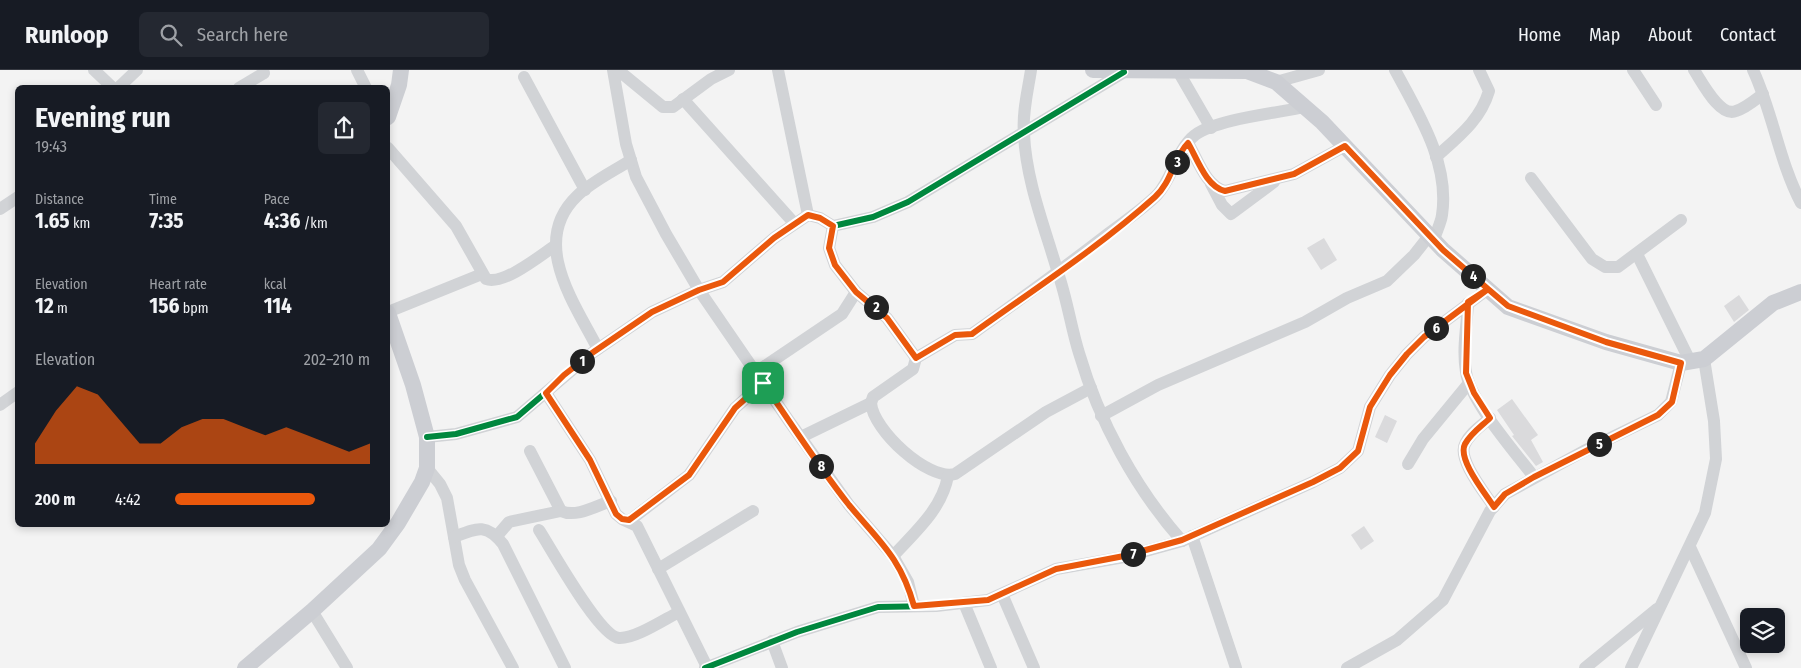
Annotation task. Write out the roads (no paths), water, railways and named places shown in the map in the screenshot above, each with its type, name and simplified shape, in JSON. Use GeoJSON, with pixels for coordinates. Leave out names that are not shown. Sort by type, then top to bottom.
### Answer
{"type":"FeatureCollection","features":[{"type":"Feature","properties":{"kind":"main road"},"geometry":{"type":"LineString","coordinates":[[390,111],[399,86],[401,70]]}},
{"type":"Feature","properties":{"kind":"main road"},"geometry":{"type":"LineString","coordinates":[[1093,70],[1124,72],[1247,71],[1276,82],[1345,146],[1432,238],[1508,306],[1606,342],[1692,361],[1773,303],[1801,292]]}},
{"type":"Feature","properties":{"kind":"main road"},"geometry":{"type":"LineString","coordinates":[[245,668],[312,611],[378,549],[398,523],[422,482],[427,468],[426,437],[413,385],[392,334]]}},
{"type":"Feature","properties":{"kind":"street"},"geometry":{"type":"LineString","coordinates":[[94,70],[110,85]]}},
{"type":"Feature","properties":{"kind":"street"},"geometry":{"type":"LineString","coordinates":[[121,85],[137,70]]}},
{"type":"Feature","properties":{"kind":"street"},"geometry":{"type":"LineString","coordinates":[[357,70],[364,85]]}},
{"type":"Feature","properties":{"kind":"street"},"geometry":{"type":"LineString","coordinates":[[612,70],[631,160],[636,177],[652,207],[699,290],[849,505],[893,556],[908,582],[914,606]]}},
{"type":"Feature","properties":{"kind":"street"},"geometry":{"type":"LineString","coordinates":[[618,70],[663,107],[673,107],[712,79],[729,70]]}},
{"type":"Feature","properties":{"kind":"street"},"geometry":{"type":"LineString","coordinates":[[778,70],[808,215]]}},
{"type":"Feature","properties":{"kind":"street"},"geometry":{"type":"LineString","coordinates":[[1031,70],[1023,133],[1040,215],[1091,388],[1101,416],[1150,499],[1187,538],[1236,668]]}},
{"type":"Feature","properties":{"kind":"street"},"geometry":{"type":"LineString","coordinates":[[1276,82],[1319,70]]}},
{"type":"Feature","properties":{"kind":"street"},"geometry":{"type":"LineString","coordinates":[[1101,416],[1158,385],[1305,322],[1347,298],[1387,281],[1432,238],[1442,215],[1442,186],[1436,157],[1425,127],[1395,70]]}},
{"type":"Feature","properties":{"kind":"street"},"geometry":{"type":"LineString","coordinates":[[1436,157],[1475,121],[1484,107],[1489,91],[1479,70]]}},
{"type":"Feature","properties":{"kind":"street"},"geometry":{"type":"LineString","coordinates":[[1633,70],[1656,104]]}},
{"type":"Feature","properties":{"kind":"street"},"geometry":{"type":"LineString","coordinates":[[1694,70],[1723,110],[1736,112],[1763,94]]}},
{"type":"Feature","properties":{"kind":"street"},"geometry":{"type":"LineString","coordinates":[[1753,70],[1763,94],[1792,186],[1801,203]]}},
{"type":"Feature","properties":{"kind":"street"},"geometry":{"type":"LineString","coordinates":[[1178,71],[1211,128]]}},
{"type":"Feature","properties":{"kind":"street"},"geometry":{"type":"LineString","coordinates":[[426,437],[456,434],[517,417],[564,375],[598,349],[652,312],[699,290],[723,282],[794,223],[808,215],[820,218],[833,226],[873,217],[908,202],[1124,72]]}},
{"type":"Feature","properties":{"kind":"street"},"geometry":{"type":"LineString","coordinates":[[244,85],[264,73]]}},
{"type":"Feature","properties":{"kind":"street"},"geometry":{"type":"LineString","coordinates":[[524,77],[585,190]]}},
{"type":"Feature","properties":{"kind":"street"},"geometry":{"type":"LineString","coordinates":[[683,99],[794,223]]}},
{"type":"Feature","properties":{"kind":"street"},"geometry":{"type":"LineString","coordinates":[[801,437],[870,403],[873,397],[913,369],[916,358],[955,335],[972,334],[1058,273],[1156,196],[1169,180],[1184,147],[1196,135],[1211,128],[1305,107]]}},
{"type":"Feature","properties":{"kind":"street"},"geometry":{"type":"LineString","coordinates":[[1188,143],[1222,205],[1231,214],[1281,178]]}},
{"type":"Feature","properties":{"kind":"street"},"geometry":{"type":"LineString","coordinates":[[1211,183],[1218,190],[1225,191],[1281,178],[1305,169],[1345,146]]}},
{"type":"Feature","properties":{"kind":"street"},"geometry":{"type":"LineString","coordinates":[[390,150],[456,226],[472,252],[482,274],[491,281],[502,279],[556,245]]}},
{"type":"Feature","properties":{"kind":"street"},"geometry":{"type":"LineString","coordinates":[[598,349],[568,291],[556,262],[555,236],[564,213],[576,196],[631,160]]}},
{"type":"Feature","properties":{"kind":"street"},"geometry":{"type":"LineString","coordinates":[[1531,178],[1592,259],[1605,267],[1618,267],[1681,220]]}},
{"type":"Feature","properties":{"kind":"street"},"geometry":{"type":"LineString","coordinates":[[0,209],[15,198]]}},
{"type":"Feature","properties":{"kind":"street"},"geometry":{"type":"LineString","coordinates":[[833,226],[829,239],[831,257],[856,292],[887,318],[916,358]]}},
{"type":"Feature","properties":{"kind":"street"},"geometry":{"type":"LineString","coordinates":[[1631,668],[1705,513],[1716,459],[1714,421],[1692,361],[1637,254]]}},
{"type":"Feature","properties":{"kind":"street"},"geometry":{"type":"LineString","coordinates":[[390,311],[482,274]]}},
{"type":"Feature","properties":{"kind":"street"},"geometry":{"type":"LineString","coordinates":[[546,393],[590,460],[616,514],[637,526],[706,667],[772,641],[878,607],[988,600],[1056,569],[1124,556],[1187,538],[1313,482],[1340,468],[1358,451],[1370,407],[1390,375],[1424,337],[1468,302],[1488,289]]}},
{"type":"Feature","properties":{"kind":"street"},"geometry":{"type":"LineString","coordinates":[[629,520],[689,475],[735,408],[760,378],[842,314],[856,292]]}},
{"type":"Feature","properties":{"kind":"street"},"geometry":{"type":"LineString","coordinates":[[1468,302],[1465,361],[1469,383],[1490,418],[1534,477]]}},
{"type":"Feature","properties":{"kind":"street"},"geometry":{"type":"LineString","coordinates":[[1347,668],[1397,640],[1443,600],[1456,578],[1477,533],[1505,494],[1534,477],[1658,415],[1672,402],[1692,361]]}},
{"type":"Feature","properties":{"kind":"street"},"geometry":{"type":"LineString","coordinates":[[1408,464],[1423,439],[1469,383]]}},
{"type":"Feature","properties":{"kind":"street"},"geometry":{"type":"LineString","coordinates":[[870,403],[886,433],[896,446],[938,473],[948,476],[959,472],[1046,412],[1091,388]]}},
{"type":"Feature","properties":{"kind":"street"},"geometry":{"type":"LineString","coordinates":[[0,405],[15,394]]}},
{"type":"Feature","properties":{"kind":"street"},"geometry":{"type":"LineString","coordinates":[[1490,418],[1470,436],[1464,446],[1463,456],[1494,507]]}},
{"type":"Feature","properties":{"kind":"street"},"geometry":{"type":"LineString","coordinates":[[530,452],[561,511],[567,514],[577,513],[611,501]]}},
{"type":"Feature","properties":{"kind":"street"},"geometry":{"type":"LineString","coordinates":[[427,468],[440,484],[447,498],[459,565],[513,668]]}},
{"type":"Feature","properties":{"kind":"street"},"geometry":{"type":"LineString","coordinates":[[893,556],[938,504],[946,488],[948,476]]}},
{"type":"Feature","properties":{"kind":"street"},"geometry":{"type":"LineString","coordinates":[[497,536],[508,522],[561,511]]}},
{"type":"Feature","properties":{"kind":"street"},"geometry":{"type":"LineString","coordinates":[[658,569],[753,511]]}},
{"type":"Feature","properties":{"kind":"street"},"geometry":{"type":"LineString","coordinates":[[454,537],[482,528],[497,536],[503,544],[565,668]]}},
{"type":"Feature","properties":{"kind":"street"},"geometry":{"type":"LineString","coordinates":[[539,530],[594,618],[610,634],[618,638],[633,635],[679,612]]}},
{"type":"Feature","properties":{"kind":"street"},"geometry":{"type":"LineString","coordinates":[[1690,547],[1746,668]]}},
{"type":"Feature","properties":{"kind":"street"},"geometry":{"type":"LineString","coordinates":[[1002,594],[1034,668]]}},
{"type":"Feature","properties":{"kind":"street"},"geometry":{"type":"LineString","coordinates":[[964,603],[991,668]]}},
{"type":"Feature","properties":{"kind":"street"},"geometry":{"type":"LineString","coordinates":[[1585,668],[1661,605]]}},
{"type":"Feature","properties":{"kind":"street"},"geometry":{"type":"LineString","coordinates":[[312,611],[346,668]]}},
{"type":"Feature","properties":{"kind":"street"},"geometry":{"type":"LineString","coordinates":[[772,641],[782,668]]}}]}
